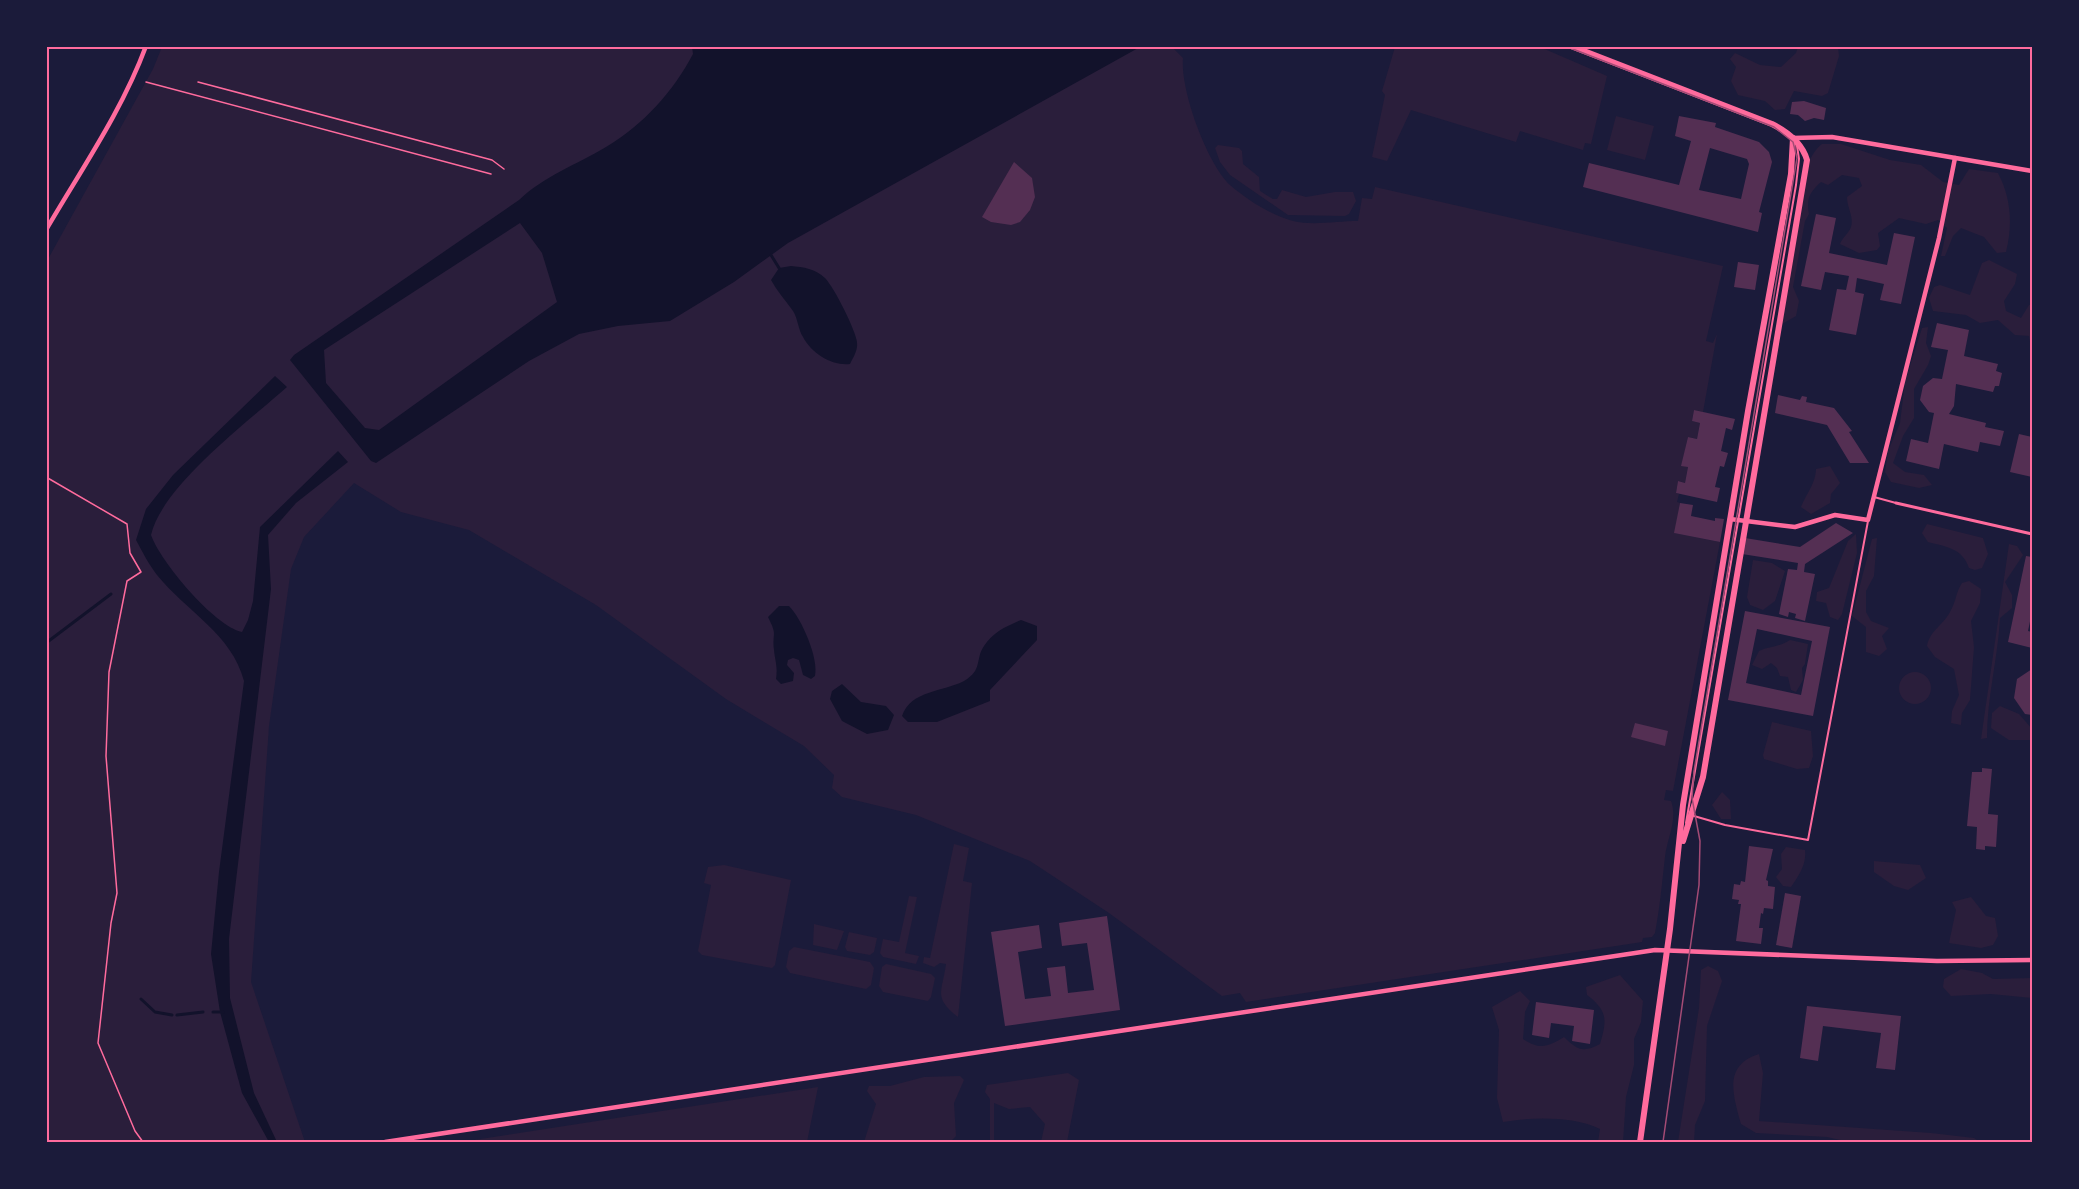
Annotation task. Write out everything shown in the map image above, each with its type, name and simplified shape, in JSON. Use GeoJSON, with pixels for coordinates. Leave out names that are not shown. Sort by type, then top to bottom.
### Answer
{"type":"FeatureCollection","features":[{"type":"Feature","properties":{"kind":"main road"},"geometry":{"type":"LineString","coordinates":[[1571,46],[1772,124],[1793,138],[1807,160],[1684,798],[1667,950],[1640,1143]]}},
{"type":"Feature","properties":{"kind":"main road"},"geometry":{"type":"LineString","coordinates":[[1679,853],[1690,812],[1703,777],[1738,520],[1791,174],[1793,138]]}},
{"type":"Feature","properties":{"kind":"street"},"geometry":{"type":"LineString","coordinates":[[46,230],[109,122],[138,67],[146,46]]}},
{"type":"Feature","properties":{"kind":"street"},"geometry":{"type":"LineString","coordinates":[[1793,138],[1832,137],[2032,171]]}},
{"type":"Feature","properties":{"kind":"street"},"geometry":{"type":"LineString","coordinates":[[1738,520],[1795,527],[1835,515],[1868,520],[1936,249],[1955,159]]}},
{"type":"Feature","properties":{"kind":"street"},"geometry":{"type":"LineString","coordinates":[[1896,503],[2032,534]]}},
{"type":"Feature","properties":{"kind":"street"},"geometry":{"type":"LineString","coordinates":[[386,1143],[1667,950],[1937,961],[2032,960]]}},
{"type":"Feature","properties":{"kind":"lane"},"geometry":{"type":"LineString","coordinates":[[1874,497],[1896,503]]}},
{"type":"Feature","properties":{"kind":"lane"},"geometry":{"type":"LineString","coordinates":[[1684,798],[1690,812],[1725,825],[1808,840],[1868,520]]}},
{"type":"Feature","properties":{"kind":"path"},"geometry":{"type":"LineString","coordinates":[[146,82],[491,174]]}},
{"type":"Feature","properties":{"kind":"path"},"geometry":{"type":"LineString","coordinates":[[198,82],[492,160],[504,169]]}},
{"type":"Feature","properties":{"kind":"path"},"geometry":{"type":"LineString","coordinates":[[46,477],[127,524],[130,553],[141,572],[127,581],[109,672],[106,756],[117,892],[111,923],[98,1043],[135,1131],[143,1143]]}},
{"type":"Feature","properties":{"kind":"shaded area"},"geometry":{"type":"Polygon","coordinates":[[[162,47],[1172,47],[1183,58],[1183,72],[1190,106],[1204,144],[1221,175],[1251,201],[1285,219],[1308,223],[1358,221],[1362,198],[1372,199],[1375,187],[1723,266],[1706,341],[1713,343],[1717,334],[1703,412],[1694,410],[1692,421],[1700,423],[1697,439],[1688,437],[1682,465],[1688,467],[1685,483],[1678,481],[1676,493],[1679,494],[1677,502],[1680,503],[1675,533],[1720,542],[1673,791],[1666,790],[1664,800],[1671,801],[1673,815],[1655,933],[1652,937],[1643,938],[1642,942],[1246,1002],[1240,993],[1222,996],[1109,913],[1030,861],[916,815],[842,797],[832,788],[834,775],[804,746],[726,699],[596,605],[469,530],[401,512],[354,483],[304,537],[291,569],[269,726],[251,982],[305,1142],[47,1142],[47,261],[153,69],[162,47]]]}},
{"type":"Feature","properties":{"kind":"shaded area"},"geometry":{"type":"Polygon","coordinates":[[[692,47],[1140,47],[788,243],[734,282],[670,321],[618,326],[579,334],[529,361],[376,463],[371,461],[290,360],[539,184],[606,147],[632,129],[666,94],[693,54],[692,47]],[[520,223],[324,350],[326,383],[365,428],[379,430],[557,302],[542,253],[520,223]]]}},
{"type":"Feature","properties":{"kind":"shaded area"},"geometry":{"type":"Polygon","coordinates":[[[1395,47],[1540,47],[1607,76],[1591,144],[1585,143],[1583,150],[1520,131],[1516,142],[1411,110],[1387,161],[1372,157],[1385,95],[1382,91],[1395,47]]]}},
{"type":"Feature","properties":{"kind":"shaded area"},"geometry":{"type":"Polygon","coordinates":[[[1798,47],[1838,47],[1839,56],[1828,93],[1822,96],[1794,91],[1785,109],[1775,110],[1765,101],[1738,95],[1731,81],[1736,67],[1730,59],[1735,53],[1760,65],[1781,67],[1796,53],[1798,47]]]}},
{"type":"Feature","properties":{"kind":"shaded area"},"geometry":{"type":"Polygon","coordinates":[[[1616,116],[1654,126],[1645,160],[1607,150],[1616,116]]]}},
{"type":"Feature","properties":{"kind":"shaded area"},"geometry":{"type":"Polygon","coordinates":[[[1822,144],[1841,144],[1890,160],[1921,165],[1943,182],[1959,185],[1969,169],[1998,173],[2006,192],[2010,211],[2010,231],[2006,252],[1997,253],[1984,237],[1961,228],[1953,236],[1945,256],[1941,256],[1947,228],[1938,220],[1926,224],[1899,218],[1878,233],[1880,246],[1877,250],[1859,253],[1840,244],[1852,223],[1847,197],[1862,186],[1859,178],[1842,175],[1828,185],[1821,182],[1810,196],[1809,214],[1805,221],[1793,287],[1799,301],[1796,316],[1782,324],[1798,216],[1801,212],[1804,175],[1811,157],[1822,144]]]}},
{"type":"Feature","properties":{"kind":"shaded area"},"geometry":{"type":"Polygon","coordinates":[[[1218,145],[1239,148],[1242,151],[1243,164],[1259,177],[1260,191],[1273,199],[1277,199],[1282,190],[1306,197],[1335,192],[1353,192],[1356,201],[1349,214],[1345,216],[1288,215],[1230,175],[1220,162],[1215,148],[1218,145]]]}},
{"type":"Feature","properties":{"kind":"shaded area"},"geometry":{"type":"Polygon","coordinates":[[[1989,260],[2017,274],[2015,284],[2004,301],[2006,311],[2021,318],[2029,305],[2032,305],[2032,354],[2029,336],[2015,335],[1998,320],[1980,323],[1966,315],[1933,311],[1929,298],[1934,287],[1940,285],[1970,295],[1982,263],[1989,260]]]}},
{"type":"Feature","properties":{"kind":"shaded area"},"geometry":{"type":"Polygon","coordinates":[[[791,266],[818,272],[834,290],[856,336],[856,350],[850,364],[836,363],[823,358],[803,337],[793,311],[771,280],[779,268],[791,266]]]}},
{"type":"Feature","properties":{"kind":"shaded area"},"geometry":{"type":"Polygon","coordinates":[[[1928,327],[1926,343],[1931,356],[1914,389],[1914,418],[1903,436],[1893,463],[1905,472],[1924,475],[1932,485],[1919,488],[1891,482],[1885,472],[1888,451],[1900,423],[1905,382],[1922,328],[1928,327]]]}},
{"type":"Feature","properties":{"kind":"shaded area"},"geometry":{"type":"Polygon","coordinates":[[[275,376],[287,387],[209,455],[189,476],[158,516],[151,535],[176,576],[203,606],[230,627],[242,632],[253,601],[260,527],[338,451],[348,462],[296,503],[268,535],[271,589],[229,939],[230,998],[254,1093],[277,1142],[269,1142],[242,1093],[220,1012],[211,954],[219,872],[244,681],[238,664],[219,636],[157,575],[136,540],[146,509],[173,475],[275,376]]]}},
{"type":"Feature","properties":{"kind":"shaded area"},"geometry":{"type":"Polygon","coordinates":[[[1830,466],[1840,483],[1831,494],[1830,503],[1811,514],[1801,507],[1813,484],[1816,469],[1830,466]]]}},
{"type":"Feature","properties":{"kind":"shaded area"},"geometry":{"type":"Polygon","coordinates":[[[1927,524],[1983,538],[1988,554],[1982,568],[1975,570],[1969,568],[1958,552],[1928,542],[1922,533],[1927,524]]]}},
{"type":"Feature","properties":{"kind":"shaded area"},"geometry":{"type":"Polygon","coordinates":[[[1856,534],[1857,553],[1842,614],[1838,620],[1830,617],[1826,603],[1816,601],[1817,592],[1829,588],[1848,541],[1856,534]]]}},
{"type":"Feature","properties":{"kind":"shaded area"},"geometry":{"type":"Polygon","coordinates":[[[1877,538],[1874,576],[1866,591],[1866,612],[1871,621],[1889,628],[1882,636],[1887,649],[1879,656],[1866,652],[1866,627],[1852,616],[1872,539],[1877,538]]]}},
{"type":"Feature","properties":{"kind":"shaded area"},"geometry":{"type":"Polygon","coordinates":[[[2009,544],[2017,546],[2023,555],[2005,582],[2012,595],[2012,608],[2000,618],[1987,738],[1981,739],[2009,544]]]}},
{"type":"Feature","properties":{"kind":"shaded area"},"geometry":{"type":"Polygon","coordinates":[[[1753,560],[1772,563],[1785,571],[1775,601],[1763,610],[1750,605],[1747,597],[1753,560]]]}},
{"type":"Feature","properties":{"kind":"shaded area"},"geometry":{"type":"Polygon","coordinates":[[[1969,581],[1981,589],[1980,603],[1971,621],[1974,647],[1970,700],[1962,713],[1961,725],[1951,723],[1952,711],[1959,695],[1954,669],[1935,657],[1927,646],[1931,636],[1951,610],[1962,583],[1969,581]]]}},
{"type":"Feature","properties":{"kind":"shaded area"},"geometry":{"type":"Polygon","coordinates":[[[779,606],[789,606],[804,629],[816,669],[815,676],[811,679],[803,675],[799,660],[793,658],[788,660],[787,665],[794,673],[793,681],[781,684],[776,679],[774,631],[768,617],[779,606]]]}},
{"type":"Feature","properties":{"kind":"shaded area"},"geometry":{"type":"Polygon","coordinates":[[[1021,620],[1037,626],[1037,640],[990,690],[990,701],[937,722],[908,722],[902,716],[906,707],[920,696],[956,685],[970,677],[988,641],[1001,630],[1021,620]]]}},
{"type":"Feature","properties":{"kind":"shaded area"},"geometry":{"type":"Polygon","coordinates":[[[1790,640],[1808,644],[1805,664],[1802,668],[1803,680],[1796,692],[1791,690],[1788,677],[1780,676],[1777,668],[1771,663],[1762,669],[1752,665],[1759,651],[1790,640]]]}},
{"type":"Feature","properties":{"kind":"shaded area"},"geometry":{"type":"Polygon","coordinates":[[[1915,672],[1926,677],[1931,688],[1926,699],[1915,704],[1904,699],[1899,688],[1904,677],[1915,672]]]}},
{"type":"Feature","properties":{"kind":"shaded area"},"geometry":{"type":"Polygon","coordinates":[[[842,684],[861,702],[886,706],[894,715],[888,730],[867,734],[842,721],[830,699],[832,691],[842,684]]]}},
{"type":"Feature","properties":{"kind":"shaded area"},"geometry":{"type":"Polygon","coordinates":[[[2000,706],[2019,714],[2032,729],[2032,740],[2009,740],[1991,728],[1992,713],[2000,706]]]}},
{"type":"Feature","properties":{"kind":"shaded area"},"geometry":{"type":"Polygon","coordinates":[[[1772,722],[1811,731],[1813,756],[1809,768],[1797,769],[1764,759],[1763,755],[1772,722]]]}},
{"type":"Feature","properties":{"kind":"shaded area"},"geometry":{"type":"Polygon","coordinates":[[[1722,792],[1730,800],[1731,819],[1721,819],[1712,805],[1722,792]]]}},
{"type":"Feature","properties":{"kind":"shaded area"},"geometry":{"type":"Polygon","coordinates":[[[954,844],[969,848],[963,881],[972,883],[958,1017],[942,999],[941,988],[946,964],[940,963],[934,967],[923,963],[924,957],[930,958],[954,844]]]}},
{"type":"Feature","properties":{"kind":"shaded area"},"geometry":{"type":"Polygon","coordinates":[[[1786,847],[1805,850],[1803,865],[1791,887],[1783,886],[1776,877],[1782,869],[1781,854],[1786,847]]]}},
{"type":"Feature","properties":{"kind":"shaded area"},"geometry":{"type":"Polygon","coordinates":[[[1874,861],[1920,865],[1926,878],[1908,890],[1894,886],[1874,872],[1874,861]]]}},
{"type":"Feature","properties":{"kind":"shaded area"},"geometry":{"type":"Polygon","coordinates":[[[724,865],[791,880],[775,965],[772,968],[702,955],[698,951],[711,885],[704,883],[708,867],[724,865]]]}},
{"type":"Feature","properties":{"kind":"shaded area"},"geometry":{"type":"Polygon","coordinates":[[[909,896],[917,897],[905,953],[919,956],[916,964],[883,957],[880,953],[883,939],[899,942],[909,896]]]}},
{"type":"Feature","properties":{"kind":"shaded area"},"geometry":{"type":"Polygon","coordinates":[[[1971,897],[1986,916],[1995,918],[1998,936],[1993,945],[1981,948],[1949,943],[1956,910],[1952,902],[1971,897]]]}},
{"type":"Feature","properties":{"kind":"shaded area"},"geometry":{"type":"Polygon","coordinates":[[[814,924],[844,931],[837,950],[813,945],[814,924]]]}},
{"type":"Feature","properties":{"kind":"shaded area"},"geometry":{"type":"Polygon","coordinates":[[[849,932],[877,938],[874,952],[870,955],[847,951],[845,947],[849,932]]]}},
{"type":"Feature","properties":{"kind":"shaded area"},"geometry":{"type":"Polygon","coordinates":[[[794,947],[870,962],[874,968],[871,985],[866,989],[790,973],[786,967],[789,951],[794,947]]]}},
{"type":"Feature","properties":{"kind":"shaded area"},"geometry":{"type":"Polygon","coordinates":[[[886,964],[931,974],[935,978],[928,1001],[883,992],[879,986],[882,967],[886,964]]]}},
{"type":"Feature","properties":{"kind":"shaded area"},"geometry":{"type":"Polygon","coordinates":[[[1708,966],[1718,971],[1722,981],[1707,1026],[1705,1101],[1695,1125],[1694,1142],[1678,1142],[1699,1008],[1701,970],[1708,966]]]}},
{"type":"Feature","properties":{"kind":"shaded area"},"geometry":{"type":"Polygon","coordinates":[[[1961,969],[1982,973],[1993,979],[2032,978],[2032,998],[1991,994],[1951,996],[1943,987],[1944,979],[1961,969]]]}},
{"type":"Feature","properties":{"kind":"shaded area"},"geometry":{"type":"Polygon","coordinates":[[[1620,975],[1643,1001],[1641,1022],[1634,1039],[1634,1065],[1626,1097],[1623,1142],[1598,1142],[1600,1129],[1578,1122],[1527,1119],[1503,1122],[1497,1098],[1499,1030],[1492,1007],[1520,991],[1530,1001],[1525,1012],[1523,1039],[1534,1045],[1544,1046],[1564,1037],[1580,1049],[1589,1049],[1600,1044],[1604,1016],[1599,1006],[1587,995],[1586,987],[1620,975]]]}},
{"type":"Feature","properties":{"kind":"shaded area"},"geometry":{"type":"Polygon","coordinates":[[[1759,1054],[1763,1073],[1759,1121],[1931,1133],[1974,1138],[1980,1142],[1849,1142],[1827,1137],[1756,1133],[1741,1124],[1735,1102],[1734,1082],[1735,1073],[1740,1066],[1759,1054]]]}},
{"type":"Feature","properties":{"kind":"shaded area"},"geometry":{"type":"Polygon","coordinates":[[[1068,1073],[1079,1080],[1067,1142],[1041,1142],[1045,1124],[1030,1107],[1009,1109],[994,1103],[994,1142],[990,1142],[990,1099],[985,1092],[987,1085],[1068,1073]]]}},
{"type":"Feature","properties":{"kind":"shaded area"},"geometry":{"type":"Polygon","coordinates":[[[960,1076],[964,1080],[954,1103],[956,1136],[950,1142],[864,1142],[876,1104],[867,1091],[869,1086],[890,1086],[924,1077],[960,1076]]]}},
{"type":"Feature","properties":{"kind":"shaded area"},"geometry":{"type":"Polygon","coordinates":[[[818,1087],[807,1142],[461,1142],[818,1087]]]}},
{"type":"Feature","properties":{"kind":"building"},"geometry":{"type":"Polygon","coordinates":[[[1804,101],[1826,108],[1824,120],[1814,118],[1805,121],[1798,115],[1790,114],[1792,102],[1804,101]]]}},
{"type":"Feature","properties":{"kind":"building"},"geometry":{"type":"Polygon","coordinates":[[[1679,116],[1716,123],[1715,127],[1759,142],[1769,152],[1772,162],[1759,212],[1762,213],[1758,232],[1583,187],[1589,163],[1679,185],[1691,141],[1675,136],[1679,116]],[[1710,148],[1699,190],[1741,199],[1749,164],[1747,159],[1710,148]]]}},
{"type":"Feature","properties":{"kind":"building"},"geometry":{"type":"Polygon","coordinates":[[[1014,162],[1032,178],[1035,197],[1030,210],[1020,222],[1011,225],[991,222],[982,217],[1014,162]]]}},
{"type":"Feature","properties":{"kind":"building"},"geometry":{"type":"Polygon","coordinates":[[[1816,214],[1836,218],[1829,253],[1887,265],[1894,233],[1915,237],[1901,304],[1880,300],[1884,284],[1857,278],[1855,292],[1864,294],[1856,335],[1829,330],[1837,289],[1846,290],[1849,276],[1825,272],[1821,290],[1801,286],[1816,214]]]}},
{"type":"Feature","properties":{"kind":"building"},"geometry":{"type":"Polygon","coordinates":[[[1738,262],[1759,265],[1755,290],[1734,287],[1738,262]]]}},
{"type":"Feature","properties":{"kind":"building"},"geometry":{"type":"Polygon","coordinates":[[[1937,323],[1969,330],[1964,356],[1998,364],[1996,371],[2002,373],[1999,386],[1995,386],[1993,392],[1956,384],[1954,406],[1949,414],[1986,423],[1985,427],[2004,431],[2000,446],[1980,442],[1978,452],[1944,444],[1939,469],[1906,461],[1911,439],[1928,443],[1934,413],[1929,412],[1920,400],[1923,386],[1933,378],[1942,379],[1948,350],[1931,347],[1937,323]]]}},
{"type":"Feature","properties":{"kind":"building"},"geometry":{"type":"Polygon","coordinates":[[[1778,395],[1800,400],[1802,396],[1807,397],[1806,402],[1834,408],[1852,431],[1849,432],[1869,463],[1850,463],[1827,425],[1775,413],[1778,395]]]}},
{"type":"Feature","properties":{"kind":"building"},"geometry":{"type":"Polygon","coordinates":[[[1694,410],[1735,419],[1732,430],[1726,428],[1721,451],[1728,453],[1724,467],[1720,466],[1715,487],[1720,488],[1717,502],[1676,493],[1678,481],[1685,483],[1688,467],[1681,466],[1688,437],[1697,439],[1700,423],[1692,421],[1694,410]]]}},
{"type":"Feature","properties":{"kind":"building"},"geometry":{"type":"Polygon","coordinates":[[[2019,434],[2032,437],[2032,477],[2010,472],[2019,434]]]}},
{"type":"Feature","properties":{"kind":"building"},"geometry":{"type":"Polygon","coordinates":[[[1680,503],[1693,505],[1691,516],[1715,521],[1715,518],[1724,519],[1720,542],[1674,533],[1680,503]]]}},
{"type":"Feature","properties":{"kind":"building"},"geometry":{"type":"Polygon","coordinates":[[[1836,523],[1853,533],[1805,564],[1804,572],[1815,574],[1805,621],[1795,618],[1796,614],[1789,612],[1788,617],[1779,614],[1788,569],[1797,570],[1798,563],[1742,554],[1745,538],[1800,547],[1836,523]]]}},
{"type":"Feature","properties":{"kind":"building"},"geometry":{"type":"Polygon","coordinates":[[[2026,556],[2032,557],[2032,612],[2028,631],[2032,632],[2032,648],[2008,642],[2026,556]]]}},
{"type":"Feature","properties":{"kind":"building"},"geometry":{"type":"Polygon","coordinates":[[[1745,611],[1830,627],[1813,716],[1728,700],[1745,611]],[[1757,629],[1746,683],[1801,695],[1812,641],[1757,629]]]}},
{"type":"Feature","properties":{"kind":"building"},"geometry":{"type":"Polygon","coordinates":[[[2032,669],[2032,715],[2025,714],[2014,698],[2017,679],[2032,669]]]}},
{"type":"Feature","properties":{"kind":"building"},"geometry":{"type":"Polygon","coordinates":[[[1635,723],[1668,731],[1665,746],[1631,737],[1635,723]]]}},
{"type":"Feature","properties":{"kind":"building"},"geometry":{"type":"Polygon","coordinates":[[[1982,768],[1992,769],[1988,814],[1998,815],[1996,847],[1985,846],[1985,850],[1976,849],[1977,827],[1967,826],[1972,772],[1982,772],[1982,768]]]}},
{"type":"Feature","properties":{"kind":"building"},"geometry":{"type":"Polygon","coordinates":[[[1749,846],[1773,849],[1766,880],[1768,886],[1775,887],[1773,909],[1764,908],[1763,914],[1761,913],[1759,928],[1763,928],[1761,944],[1736,941],[1741,904],[1738,904],[1739,900],[1732,899],[1734,884],[1740,885],[1741,881],[1745,882],[1749,846]]]}},
{"type":"Feature","properties":{"kind":"building"},"geometry":{"type":"Polygon","coordinates":[[[1785,893],[1801,896],[1792,948],[1776,945],[1785,893]]]}},
{"type":"Feature","properties":{"kind":"building"},"geometry":{"type":"Polygon","coordinates":[[[1107,916],[1120,1010],[1005,1026],[991,932],[1039,925],[1042,948],[1018,952],[1025,999],[1051,996],[1047,968],[1065,966],[1068,993],[1094,990],[1087,943],[1062,946],[1059,923],[1107,916]]]}},
{"type":"Feature","properties":{"kind":"building"},"geometry":{"type":"Polygon","coordinates":[[[1536,1002],[1594,1010],[1590,1044],[1572,1041],[1574,1026],[1551,1023],[1549,1038],[1532,1035],[1536,1002]]]}},
{"type":"Feature","properties":{"kind":"building"},"geometry":{"type":"Polygon","coordinates":[[[1807,1006],[1901,1016],[1895,1070],[1876,1068],[1881,1033],[1823,1026],[1818,1061],[1800,1058],[1807,1006]]]}},
{"type":"Feature","properties":{"kind":"waterway"},"geometry":{"type":"LineString","coordinates":[[771,255],[779,268]]}},
{"type":"Feature","properties":{"kind":"waterway"},"geometry":{"type":"LineString","coordinates":[[46,643],[111,594]]}},
{"type":"Feature","properties":{"kind":"waterway"},"geometry":{"type":"LineString","coordinates":[[141,999],[155,1012],[172,1015]]}},
{"type":"Feature","properties":{"kind":"waterway"},"geometry":{"type":"LineString","coordinates":[[177,1015],[203,1012]]}},
{"type":"Feature","properties":{"kind":"waterway"},"geometry":{"type":"LineString","coordinates":[[213,1012],[223,1012]]}},
{"type":"Feature","properties":{"kind":"tram line"},"geometry":{"type":"LineString","coordinates":[[1565,46],[1774,127],[1793,142],[1797,158],[1694,771],[1692,798],[1700,841],[1699,885],[1663,1142]]}}]}
